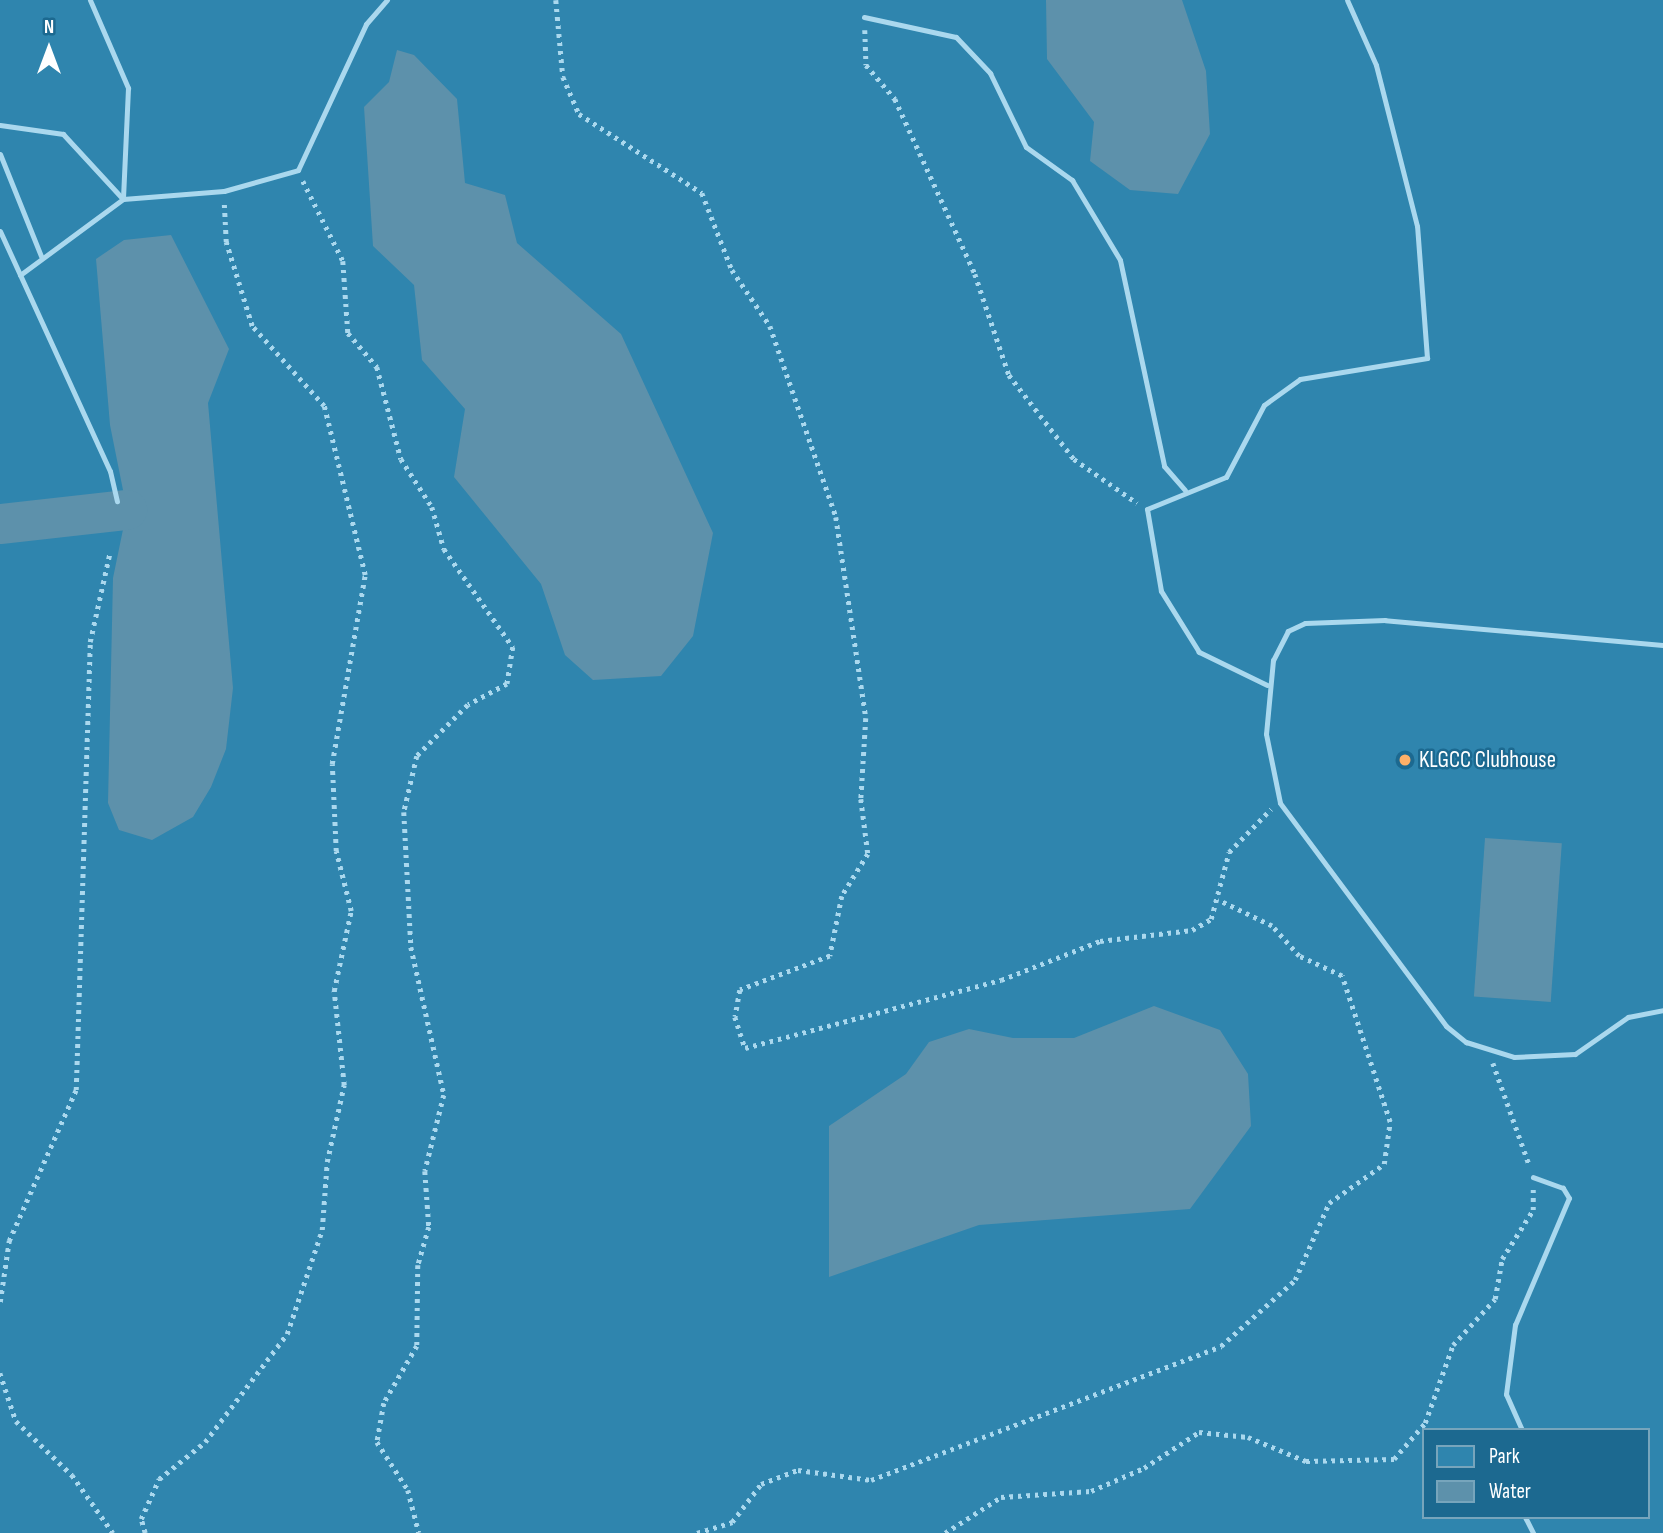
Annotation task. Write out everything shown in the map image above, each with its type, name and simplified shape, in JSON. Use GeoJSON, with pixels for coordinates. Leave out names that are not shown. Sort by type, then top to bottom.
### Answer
{"type":"FeatureCollection","features":[{"type":"Feature","properties":{"kind":"lane"},"geometry":{"type":"LineString","coordinates":[[90,0],[128,88],[123,199]]}},
{"type":"Feature","properties":{"kind":"lane"},"geometry":{"type":"LineString","coordinates":[[20,275],[41,256],[123,199],[224,191],[298,170],[366,24],[387,0]]}},
{"type":"Feature","properties":{"kind":"lane"},"geometry":{"type":"LineString","coordinates":[[1267,685],[1199,652],[1161,591],[1147,509],[1185,490],[1226,477],[1264,405],[1300,379],[1427,358],[1417,226],[1376,65],[1348,0]]}},
{"type":"Feature","properties":{"kind":"lane"},"geometry":{"type":"LineString","coordinates":[[864,17],[956,37],[990,73],[1026,147],[1072,180],[1120,260],[1164,466],[1185,490]]}},
{"type":"Feature","properties":{"kind":"lane"},"geometry":{"type":"LineString","coordinates":[[0,125],[63,134],[123,199]]}},
{"type":"Feature","properties":{"kind":"lane"},"geometry":{"type":"LineString","coordinates":[[0,154],[41,256]]}},
{"type":"Feature","properties":{"kind":"lane"},"geometry":{"type":"LineString","coordinates":[[0,231],[110,471],[117,502]]}},
{"type":"Feature","properties":{"kind":"lane"},"geometry":{"type":"LineString","coordinates":[[1663,645],[1385,620],[1332,619],[1288,631],[1267,685],[1266,734],[1280,803],[1446,1026],[1490,1052],[1575,1054],[1628,1017],[1663,1010]]}},
{"type":"Feature","properties":{"kind":"lane"},"geometry":{"type":"LineString","coordinates":[[1521,1428],[1506,1394],[1515,1325],[1569,1198],[1563,1188],[1533,1177]]}},
{"type":"Feature","properties":{"kind":"path"},"geometry":{"type":"LineString","coordinates":[[556,0],[563,77],[579,114],[702,193],[732,270],[770,327],[836,517],[866,718],[861,799],[868,854],[842,896],[830,956],[740,990],[735,1017],[745,1048],[1001,980],[1100,941],[1192,930],[1211,919],[1218,900],[1228,852],[1280,803]]}},
{"type":"Feature","properties":{"kind":"path"},"geometry":{"type":"LineString","coordinates":[[864,17],[866,65],[895,99],[975,274],[1009,375],[1074,459],[1147,509]]}},
{"type":"Feature","properties":{"kind":"path"},"geometry":{"type":"LineString","coordinates":[[298,170],[343,261],[348,333],[377,367],[401,459],[432,507],[444,549],[513,647],[508,684],[468,705],[417,756],[404,812],[411,947],[444,1096],[425,1171],[429,1227],[418,1265],[417,1346],[384,1403],[377,1442],[408,1490],[419,1533]]}},
{"type":"Feature","properties":{"kind":"path"},"geometry":{"type":"LineString","coordinates":[[145,1533],[141,1519],[159,1479],[205,1442],[288,1334],[322,1230],[327,1162],[344,1085],[334,992],[351,911],[336,851],[332,765],[365,575],[324,406],[252,326],[226,242],[224,191]]}},
{"type":"Feature","properties":{"kind":"path"},"geometry":{"type":"LineString","coordinates":[[0,1302],[9,1241],[76,1090],[90,642],[110,552]]}},
{"type":"Feature","properties":{"kind":"path"},"geometry":{"type":"LineString","coordinates":[[697,1533],[732,1522],[761,1484],[798,1470],[871,1480],[1222,1346],[1295,1280],[1329,1203],[1384,1164],[1390,1122],[1342,976],[1299,956],[1272,926],[1218,900]]}},
{"type":"Feature","properties":{"kind":"path"},"geometry":{"type":"LineString","coordinates":[[945,1533],[1001,1497],[1091,1491],[1144,1468],[1199,1432],[1248,1437],[1306,1461],[1394,1459],[1425,1423],[1453,1345],[1495,1299],[1502,1259],[1533,1210],[1533,1177],[1490,1052]]}},
{"type":"Feature","properties":{"kind":"path"},"geometry":{"type":"LineString","coordinates":[[0,1373],[16,1421],[72,1475],[113,1533]]}},
{"type":"Feature","properties":{"kind":"green space"},"geometry":{"type":"Polygon","coordinates":[[[0,0],[1663,0],[1663,1533],[0,1533],[0,0]]]}},
{"type":"Feature","properties":{"kind":"water"},"geometry":{"type":"Polygon","coordinates":[[[1046,0],[1182,0],[1206,71],[1210,134],[1178,194],[1130,190],[1090,161],[1094,122],[1047,59],[1046,0]]]}},
{"type":"Feature","properties":{"kind":"water"},"geometry":{"type":"Polygon","coordinates":[[[397,50],[414,55],[457,99],[465,183],[505,195],[517,243],[621,334],[713,533],[693,636],[661,676],[593,680],[565,655],[541,584],[454,477],[465,409],[422,360],[414,285],[373,246],[364,107],[389,82],[397,50]]]}},
{"type":"Feature","properties":{"kind":"water"},"geometry":{"type":"Polygon","coordinates":[[[171,235],[229,349],[208,403],[233,688],[226,749],[211,787],[193,817],[152,840],[119,830],[108,803],[113,578],[127,510],[110,425],[96,259],[124,240],[171,235]]]}},
{"type":"Feature","properties":{"kind":"water"},"geometry":{"type":"Polygon","coordinates":[[[1485,838],[1562,843],[1551,1002],[1474,997],[1485,838]]]}},
{"type":"Feature","properties":{"kind":"water"},"geometry":{"type":"Polygon","coordinates":[[[1154,1006],[1220,1030],[1248,1074],[1251,1126],[1190,1209],[979,1225],[829,1277],[829,1126],[906,1074],[929,1042],[969,1029],[1013,1038],[1074,1038],[1154,1006]]]}},
{"type":"Feature","properties":{"kind":"waterway"},"geometry":{"type":"LineString","coordinates":[[0,524],[127,510]]}},
{"type":"Feature","properties":{"kind":"place","name":"KLGCC Clubhouse"},"geometry":{"type":"Point","coordinates":[1405,760]}}]}
